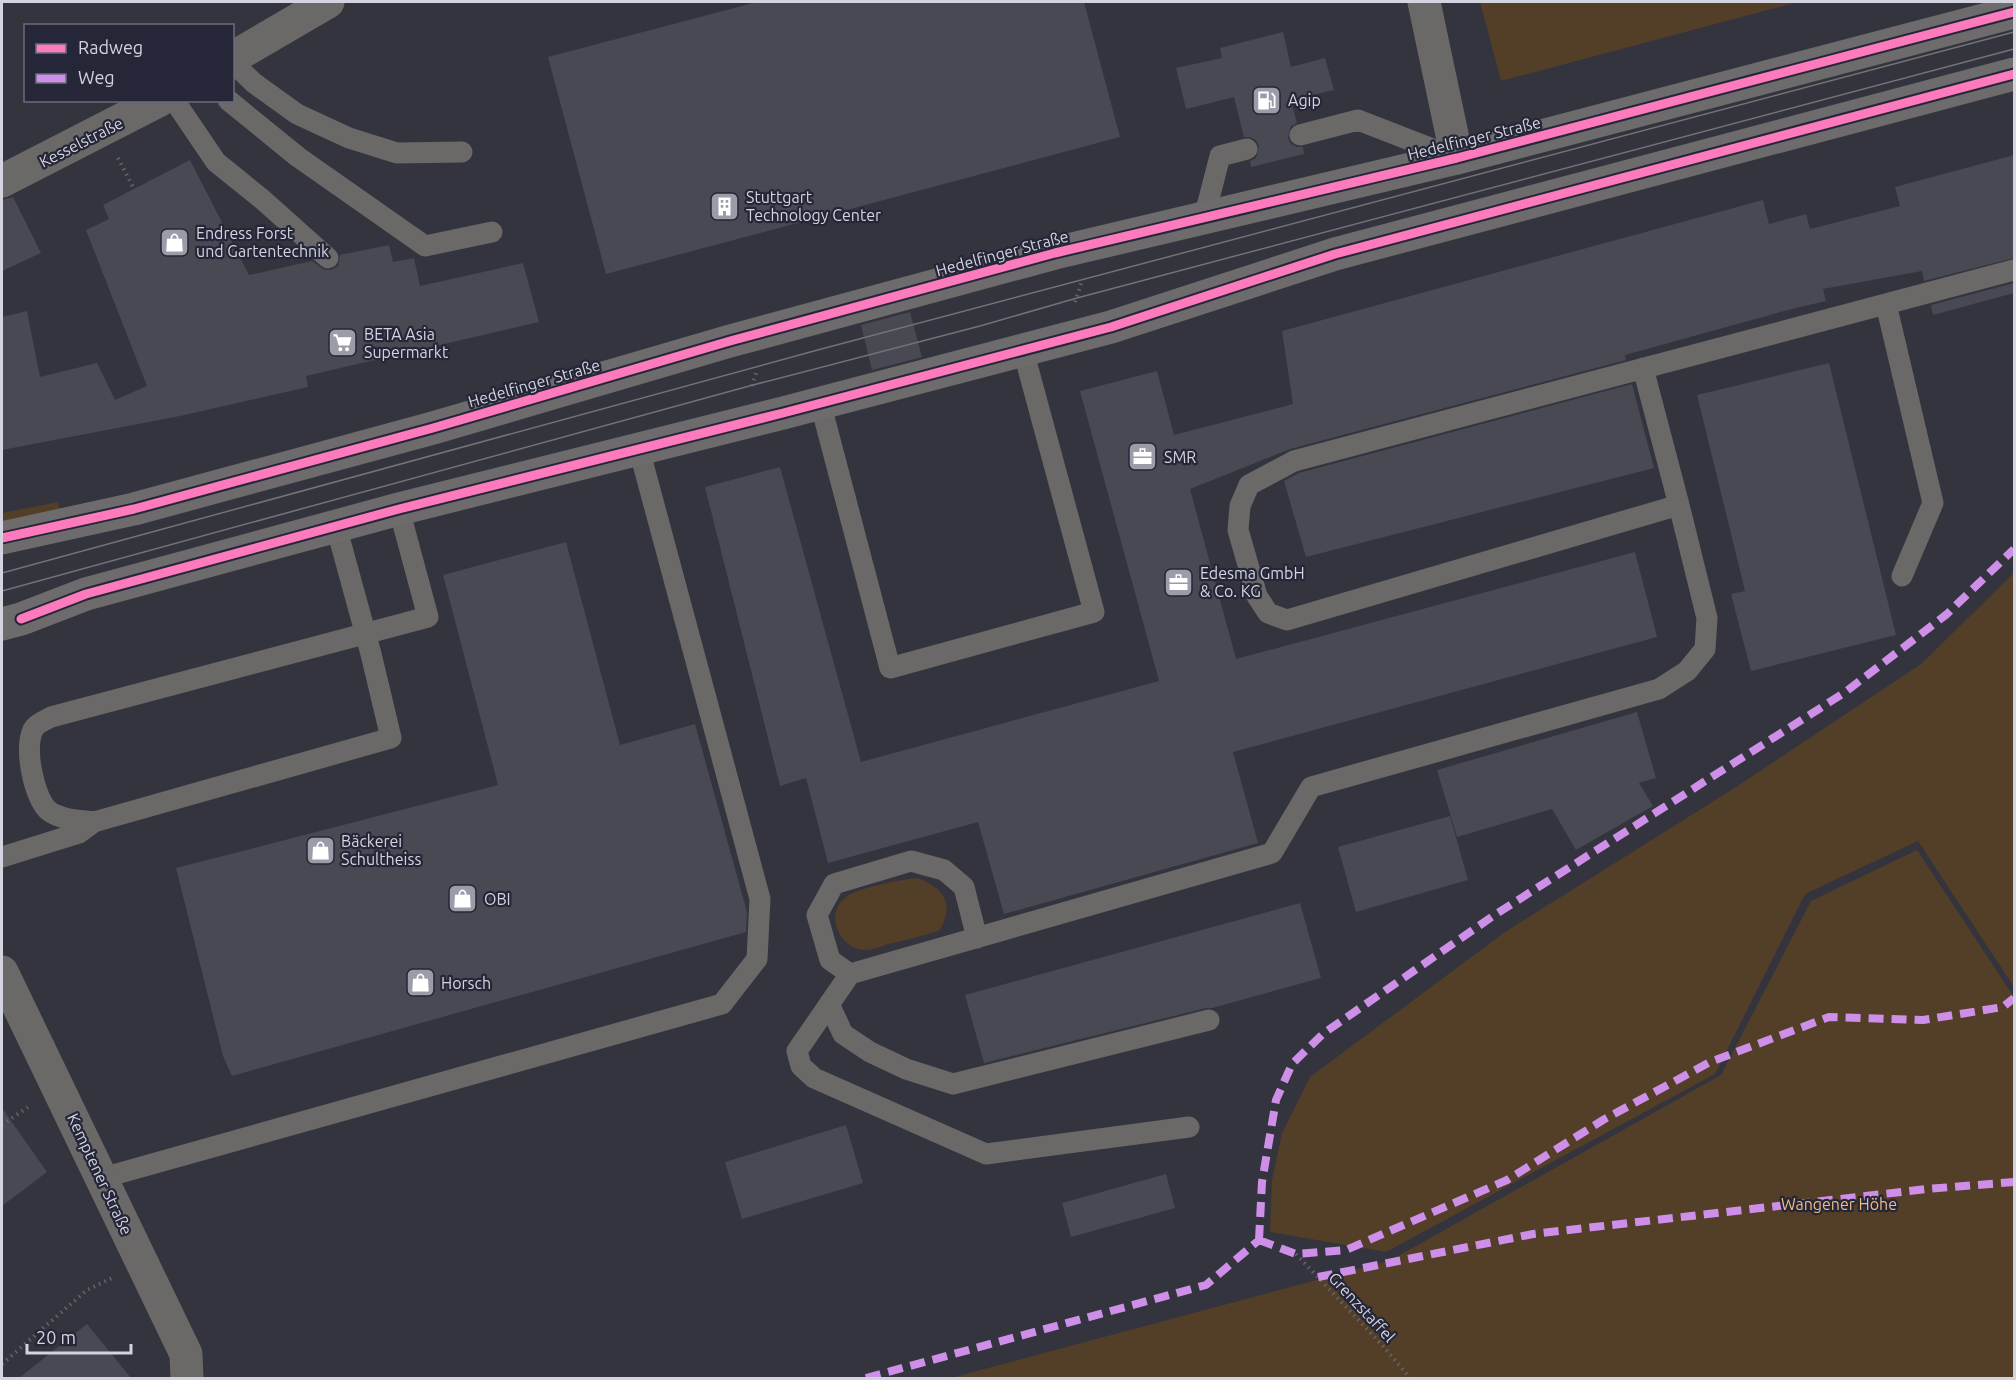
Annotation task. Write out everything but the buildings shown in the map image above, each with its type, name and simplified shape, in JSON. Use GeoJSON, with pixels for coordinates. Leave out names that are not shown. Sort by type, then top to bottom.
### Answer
{"type":"FeatureCollection","features":[{"type":"Feature","properties":{"kind":"street"},"geometry":{"type":"LineString","coordinates":[[234,57],[328,2]]}},
{"type":"Feature","properties":{"kind":"street"},"geometry":{"type":"LineString","coordinates":[[1424,2],[1457,158]]}},
{"type":"Feature","properties":{"kind":"street","name":"Hedelfinger Straße"},"geometry":{"type":"LineString","coordinates":[[2,538],[134,509],[432,428],[730,341],[1055,253],[1457,158],[2014,12]]}},
{"type":"Feature","properties":{"kind":"street"},"geometry":{"type":"LineString","coordinates":[[2,624],[86,594],[399,509],[1111,327],[1335,254],[2014,74]]}},
{"type":"Feature","properties":{"kind":"street","name":"Kesselstraße"},"geometry":{"type":"LineString","coordinates":[[2,181],[156,102]]}},
{"type":"Feature","properties":{"kind":"street","name":"Kemptener Straße"},"geometry":{"type":"LineString","coordinates":[[2,972],[186,1354],[187,1378]]}},
{"type":"Feature","properties":{"kind":"lane"},"geometry":{"type":"LineString","coordinates":[[234,64],[254,83],[297,114],[349,138],[397,153],[462,152]]}},
{"type":"Feature","properties":{"kind":"lane"},"geometry":{"type":"LineString","coordinates":[[175,102],[216,162],[328,258]]}},
{"type":"Feature","properties":{"kind":"lane"},"geometry":{"type":"LineString","coordinates":[[230,102],[298,157],[425,246],[492,232]]}},
{"type":"Feature","properties":{"kind":"lane"},"geometry":{"type":"LineString","coordinates":[[1300,135],[1358,120],[1457,158]]}},
{"type":"Feature","properties":{"kind":"lane"},"geometry":{"type":"LineString","coordinates":[[1204,218],[1220,156],[1247,149]]}},
{"type":"Feature","properties":{"kind":"lane"},"geometry":{"type":"LineString","coordinates":[[1679,505],[1287,620],[1268,613],[1257,596],[1238,530],[1240,506],[1249,484],[1294,460],[2014,270]]}},
{"type":"Feature","properties":{"kind":"lane"},"geometry":{"type":"LineString","coordinates":[[1886,304],[1933,503],[1902,576]]}},
{"type":"Feature","properties":{"kind":"lane"},"geometry":{"type":"LineString","coordinates":[[820,402],[890,668],[1094,612],[1023,350]]}},
{"type":"Feature","properties":{"kind":"lane"},"geometry":{"type":"LineString","coordinates":[[1189,1127],[986,1154],[814,1078],[801,1066],[797,1051],[850,974],[1272,853],[1311,787],[1659,689],[1687,671],[1704,649],[1707,618],[1643,368]]}},
{"type":"Feature","properties":{"kind":"lane"},"geometry":{"type":"LineString","coordinates":[[102,1178],[722,1004],[757,959],[760,899],[639,449]]}},
{"type":"Feature","properties":{"kind":"lane"},"geometry":{"type":"LineString","coordinates":[[94,822],[59,816],[47,810],[40,799],[30,760],[30,737],[35,727],[51,717],[428,617],[399,509]]}},
{"type":"Feature","properties":{"kind":"lane"},"geometry":{"type":"LineString","coordinates":[[2,857],[79,833],[94,822],[392,738],[336,526]]}},
{"type":"Feature","properties":{"kind":"lane"},"geometry":{"type":"LineString","coordinates":[[850,974],[830,960],[817,915],[828,894],[834,884],[911,861],[944,870],[964,887],[977,938]]}},
{"type":"Feature","properties":{"kind":"lane"},"geometry":{"type":"LineString","coordinates":[[829,1004],[843,1034],[870,1052],[906,1069],[953,1084],[1209,1020]]}},
{"type":"Feature","properties":{"kind":"path"},"geometry":{"type":"LineString","coordinates":[[118,158],[134,189]]}},
{"type":"Feature","properties":{"kind":"path"},"geometry":{"type":"LineString","coordinates":[[2,1364],[87,1290],[142,1263]]}},
{"type":"Feature","properties":{"kind":"green space"},"geometry":{"type":"Polygon","coordinates":[[[1480,2],[1798,2],[1501,81],[1480,2]]]}},
{"type":"Feature","properties":{"kind":"green space"},"geometry":{"type":"Polygon","coordinates":[[[58,502],[60,515],[2,527],[2,513],[58,502]]]}},
{"type":"Feature","properties":{"kind":"green space"},"geometry":{"type":"Polygon","coordinates":[[[2014,573],[2014,987],[1918,841],[1805,894],[1715,1074],[1386,1252],[1270,1232],[1272,1180],[1282,1133],[1310,1077],[1505,932],[1733,789],[1921,664],[2014,573]]]}},
{"type":"Feature","properties":{"kind":"green space","name":"Wangener Höhe"},"geometry":{"type":"Polygon","coordinates":[[[1917,850],[2014,997],[2014,1378],[951,1378],[1391,1260],[1721,1075],[1811,901],[1917,850]]]}},
{"type":"Feature","properties":{"kind":"green space"},"geometry":{"type":"Polygon","coordinates":[[[918,878],[935,887],[945,899],[946,913],[939,931],[869,950],[857,949],[842,938],[835,922],[839,904],[846,897],[870,887],[918,878]]]}},
{"type":"Feature","properties":{"kind":"tram line"},"geometry":{"type":"LineString","coordinates":[[2,573],[814,351],[2014,32]]}},
{"type":"Feature","properties":{"kind":"tram line"},"geometry":{"type":"LineString","coordinates":[[2,591],[753,385],[2014,49]]}},
{"type":"Feature","properties":{"kind":"marked path"},"geometry":{"type":"LineString","coordinates":[[1259,1240],[1262,1182],[1276,1100],[1292,1064],[1324,1033],[1496,914],[1844,693],[1947,614],[2014,549]]}},
{"type":"Feature","properties":{"kind":"marked path"},"geometry":{"type":"LineString","coordinates":[[1259,1240],[1296,1254],[1346,1250],[1507,1180],[1603,1120],[1710,1062],[1829,1017],[1923,1020],[2003,1007],[2014,998]]}},
{"type":"Feature","properties":{"kind":"marked path"},"geometry":{"type":"LineString","coordinates":[[1318,1277],[1533,1234],[1927,1189],[2014,1182]]}},
{"type":"Feature","properties":{"kind":"marked path"},"geometry":{"type":"LineString","coordinates":[[866,1378],[1206,1285],[1259,1240]]}},
{"type":"Feature","properties":{"kind":"cycle path"},"geometry":{"type":"LineString","coordinates":[[2,538],[134,509],[433,428],[730,341],[1055,253],[1457,158],[2014,12]]}},
{"type":"Feature","properties":{"kind":"cycle path"},"geometry":{"type":"LineString","coordinates":[[21,619],[86,594],[399,509],[783,413],[1111,327],[1335,254],[2014,74]]}},
{"type":"Feature","properties":{"kind":"place","name":"Agip"},"geometry":{"type":"Point","coordinates":[1267,100]}},
{"type":"Feature","properties":{"kind":"place","name":"Stuttgart Technology Center"},"geometry":{"type":"Point","coordinates":[725,206]}},
{"type":"Feature","properties":{"kind":"place","name":"Endress Forst und Gartentechnik"},"geometry":{"type":"Point","coordinates":[175,242]}},
{"type":"Feature","properties":{"kind":"place","name":"BETA Asia Supermarkt"},"geometry":{"type":"Point","coordinates":[343,343]}},
{"type":"Feature","properties":{"kind":"place","name":"SMR"},"geometry":{"type":"Point","coordinates":[1143,457]}},
{"type":"Feature","properties":{"kind":"place","name":"Edesma GmbH & Co. KG"},"geometry":{"type":"Point","coordinates":[1179,582]}},
{"type":"Feature","properties":{"kind":"place","name":"Bäckerei Schultheiss"},"geometry":{"type":"Point","coordinates":[320,850]}},
{"type":"Feature","properties":{"kind":"place","name":"OBI"},"geometry":{"type":"Point","coordinates":[463,899]}},
{"type":"Feature","properties":{"kind":"place","name":"Horsch"},"geometry":{"type":"Point","coordinates":[420,983]}}]}
